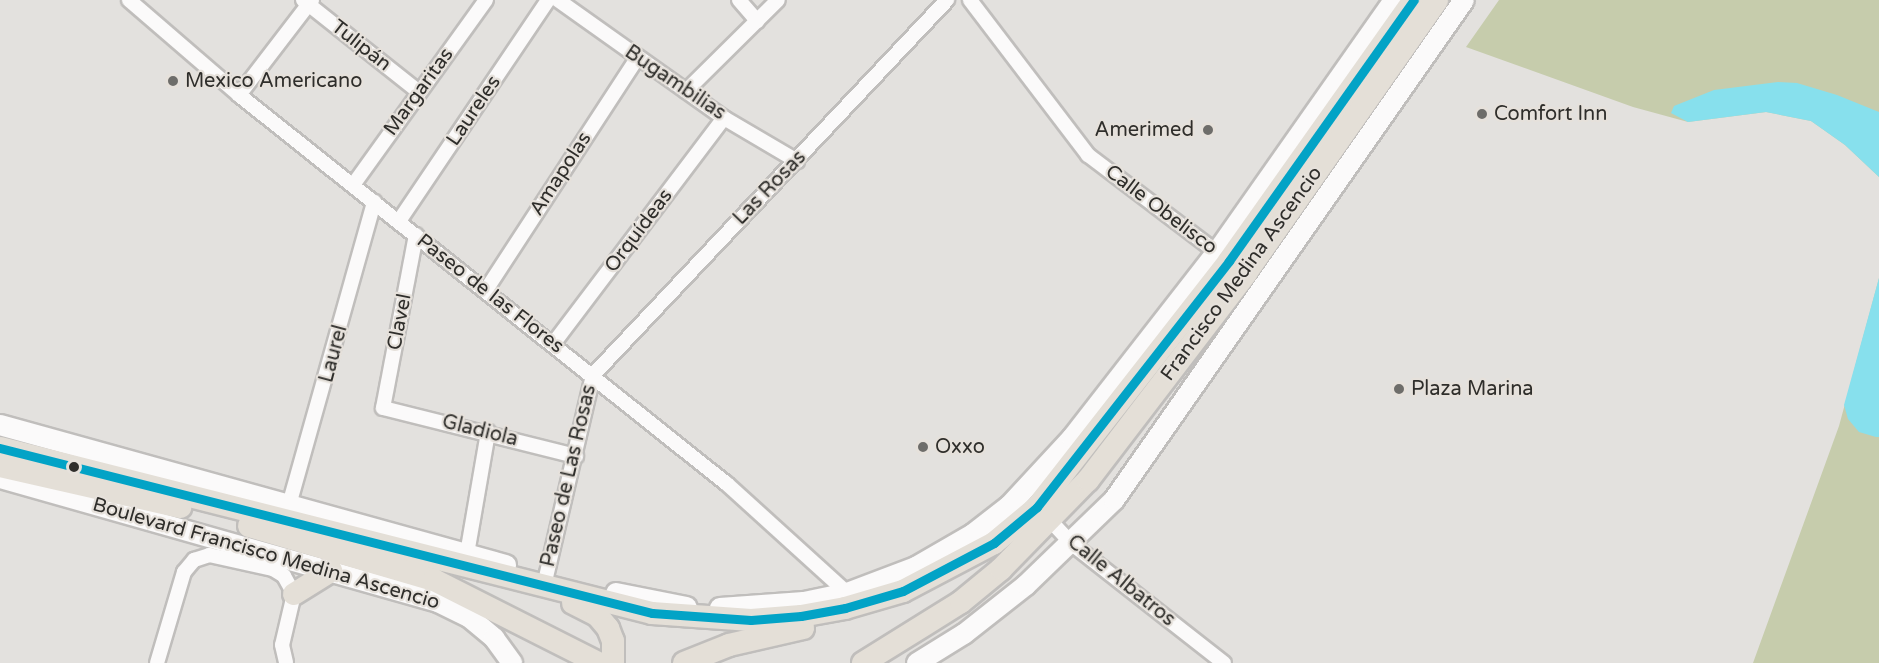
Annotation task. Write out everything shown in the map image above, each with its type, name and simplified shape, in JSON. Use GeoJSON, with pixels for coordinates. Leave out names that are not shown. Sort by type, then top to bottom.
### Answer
{"type":"FeatureCollection","features":[{"type":"Feature","properties":{"kind":"highway","name":"Francisco Medina Ascencio"},"geometry":{"type":"LineString","coordinates":[[0,448],[510,574],[613,606],[696,619],[751,620],[903,591],[949,569],[994,543],[1037,507],[1088,480],[1231,262],[1414,0]]}},
{"type":"Feature","properties":{"kind":"highway","name":"Francisco Medina Ascencio"},"geometry":{"type":"LineString","coordinates":[[1231,262],[1437,0]]}},
{"type":"Feature","properties":{"kind":"highway"},"geometry":{"type":"LineString","coordinates":[[0,466],[207,514],[375,560],[434,580],[598,663]]}},
{"type":"Feature","properties":{"kind":"highway","name":"Francisco Medina Ascencio"},"geometry":{"type":"LineString","coordinates":[[863,663],[961,602],[1035,538],[1037,507]]}},
{"type":"Feature","properties":{"kind":"highway"},"geometry":{"type":"LineString","coordinates":[[294,594],[331,571]]}},
{"type":"Feature","properties":{"kind":"highway"},"geometry":{"type":"LineString","coordinates":[[510,574],[597,615],[613,641],[613,663]]}},
{"type":"Feature","properties":{"kind":"highway"},"geometry":{"type":"LineString","coordinates":[[684,663],[729,645],[811,626],[846,601]]}},
{"type":"Feature","properties":{"kind":"main road","name":"Francisco Medina Ascencio"},"geometry":{"type":"LineString","coordinates":[[1037,507],[1086,420],[1231,262],[1394,0]]}},
{"type":"Feature","properties":{"kind":"main road"},"geometry":{"type":"LineString","coordinates":[[917,663],[964,634],[1072,544],[1114,500],[1464,0]]}},
{"type":"Feature","properties":{"kind":"main road","name":"Francisco Medina Ascencio"},"geometry":{"type":"LineString","coordinates":[[0,425],[546,577],[689,608],[738,609],[804,602],[846,601]]}},
{"type":"Feature","properties":{"kind":"main road","name":"Boulevard Francisco Medina Ascencio"},"geometry":{"type":"LineString","coordinates":[[0,478],[438,602],[469,617],[498,642],[512,663]]}},
{"type":"Feature","properties":{"kind":"street","name":"Paseo de las Flores"},"geometry":{"type":"LineString","coordinates":[[129,0],[239,95],[727,484],[846,601]]}},
{"type":"Feature","properties":{"kind":"street","name":"Margaritas"},"geometry":{"type":"LineString","coordinates":[[353,185],[486,0]]}},
{"type":"Feature","properties":{"kind":"street","name":"Laureles"},"geometry":{"type":"LineString","coordinates":[[399,221],[548,0]]}},
{"type":"Feature","properties":{"kind":"street","name":"Bugambilias"},"geometry":{"type":"LineString","coordinates":[[558,0],[637,58],[724,117],[796,161]]}},
{"type":"Feature","properties":{"kind":"street"},"geometry":{"type":"LineString","coordinates":[[739,0],[757,21]]}},
{"type":"Feature","properties":{"kind":"street"},"geometry":{"type":"LineString","coordinates":[[686,91],[778,0]]}},
{"type":"Feature","properties":{"kind":"street","name":"Las Rosas"},"geometry":{"type":"LineString","coordinates":[[593,375],[946,0]]}},
{"type":"Feature","properties":{"kind":"street","name":"Calle Obelisco"},"geometry":{"type":"LineString","coordinates":[[970,0],[1088,155],[1231,262]]}},
{"type":"Feature","properties":{"kind":"street"},"geometry":{"type":"LineString","coordinates":[[239,95],[308,2]]}},
{"type":"Feature","properties":{"kind":"street","name":"Tulipán"},"geometry":{"type":"LineString","coordinates":[[308,2],[419,92]]}},
{"type":"Feature","properties":{"kind":"street","name":"Amapolas"},"geometry":{"type":"LineString","coordinates":[[486,290],[637,58]]}},
{"type":"Feature","properties":{"kind":"street","name":"Orquídeas"},"geometry":{"type":"LineString","coordinates":[[553,344],[724,117]]}},
{"type":"Feature","properties":{"kind":"street","name":"Laurel"},"geometry":{"type":"LineString","coordinates":[[290,505],[374,202]]}},
{"type":"Feature","properties":{"kind":"street","name":"Clavel"},"geometry":{"type":"LineString","coordinates":[[383,408],[416,235]]}},
{"type":"Feature","properties":{"kind":"street","name":"Paseo de Las Rosas"},"geometry":{"type":"LineString","coordinates":[[546,577],[593,375]]}},
{"type":"Feature","properties":{"kind":"street","name":"Gladiola"},"geometry":{"type":"LineString","coordinates":[[383,408],[488,432],[576,456]]}},
{"type":"Feature","properties":{"kind":"street"},"geometry":{"type":"LineString","coordinates":[[467,554],[488,432]]}},
{"type":"Feature","properties":{"kind":"street","name":"Calle Albatros"},"geometry":{"type":"LineString","coordinates":[[1037,507],[1072,544],[1224,663]]}},
{"type":"Feature","properties":{"kind":"street"},"geometry":{"type":"LineString","coordinates":[[157,663],[182,576],[198,557],[215,555],[273,569],[284,576],[294,594],[278,663]]}},
{"type":"Feature","properties":{"kind":"street"},"geometry":{"type":"LineString","coordinates":[[282,645],[286,663]]}},
{"type":"Feature","properties":{"kind":"green space"},"geometry":{"type":"Polygon","coordinates":[[[1499,0],[1879,0],[1879,177],[1845,145],[1811,121],[1766,112],[1688,122],[1633,107],[1466,47],[1499,0]]]}},
{"type":"Feature","properties":{"kind":"green space"},"geometry":{"type":"Polygon","coordinates":[[[1879,278],[1879,663],[1753,663],[1839,426],[1879,278]]]}},
{"type":"Feature","properties":{"kind":"water"},"geometry":{"type":"Polygon","coordinates":[[[1778,82],[1797,83],[1837,95],[1879,112],[1879,177],[1845,145],[1811,121],[1766,112],[1688,122],[1671,113],[1674,106],[1714,90],[1778,82]]]}},
{"type":"Feature","properties":{"kind":"water"},"geometry":{"type":"Polygon","coordinates":[[[1879,278],[1879,437],[1876,437],[1859,432],[1848,419],[1844,405],[1879,278]]]}},
{"type":"Feature","properties":{"kind":"transit line"},"geometry":{"type":"LineString","coordinates":[[0,448],[652,613],[751,620],[801,616],[845,608],[903,591],[994,543],[1037,507],[1229,261],[1414,0]]}},
{"type":"Feature","properties":{"kind":"place","name":"Mexico Americano"},"geometry":{"type":"Point","coordinates":[173,81]}},
{"type":"Feature","properties":{"kind":"place","name":"Comfort Inn"},"geometry":{"type":"Point","coordinates":[1482,114]}},
{"type":"Feature","properties":{"kind":"place","name":"Amerimed"},"geometry":{"type":"Point","coordinates":[1208,130]}},
{"type":"Feature","properties":{"kind":"place","name":"Plaza Marina"},"geometry":{"type":"Point","coordinates":[1399,389]}},
{"type":"Feature","properties":{"kind":"place","name":"Oxxo"},"geometry":{"type":"Point","coordinates":[923,447]}}]}
